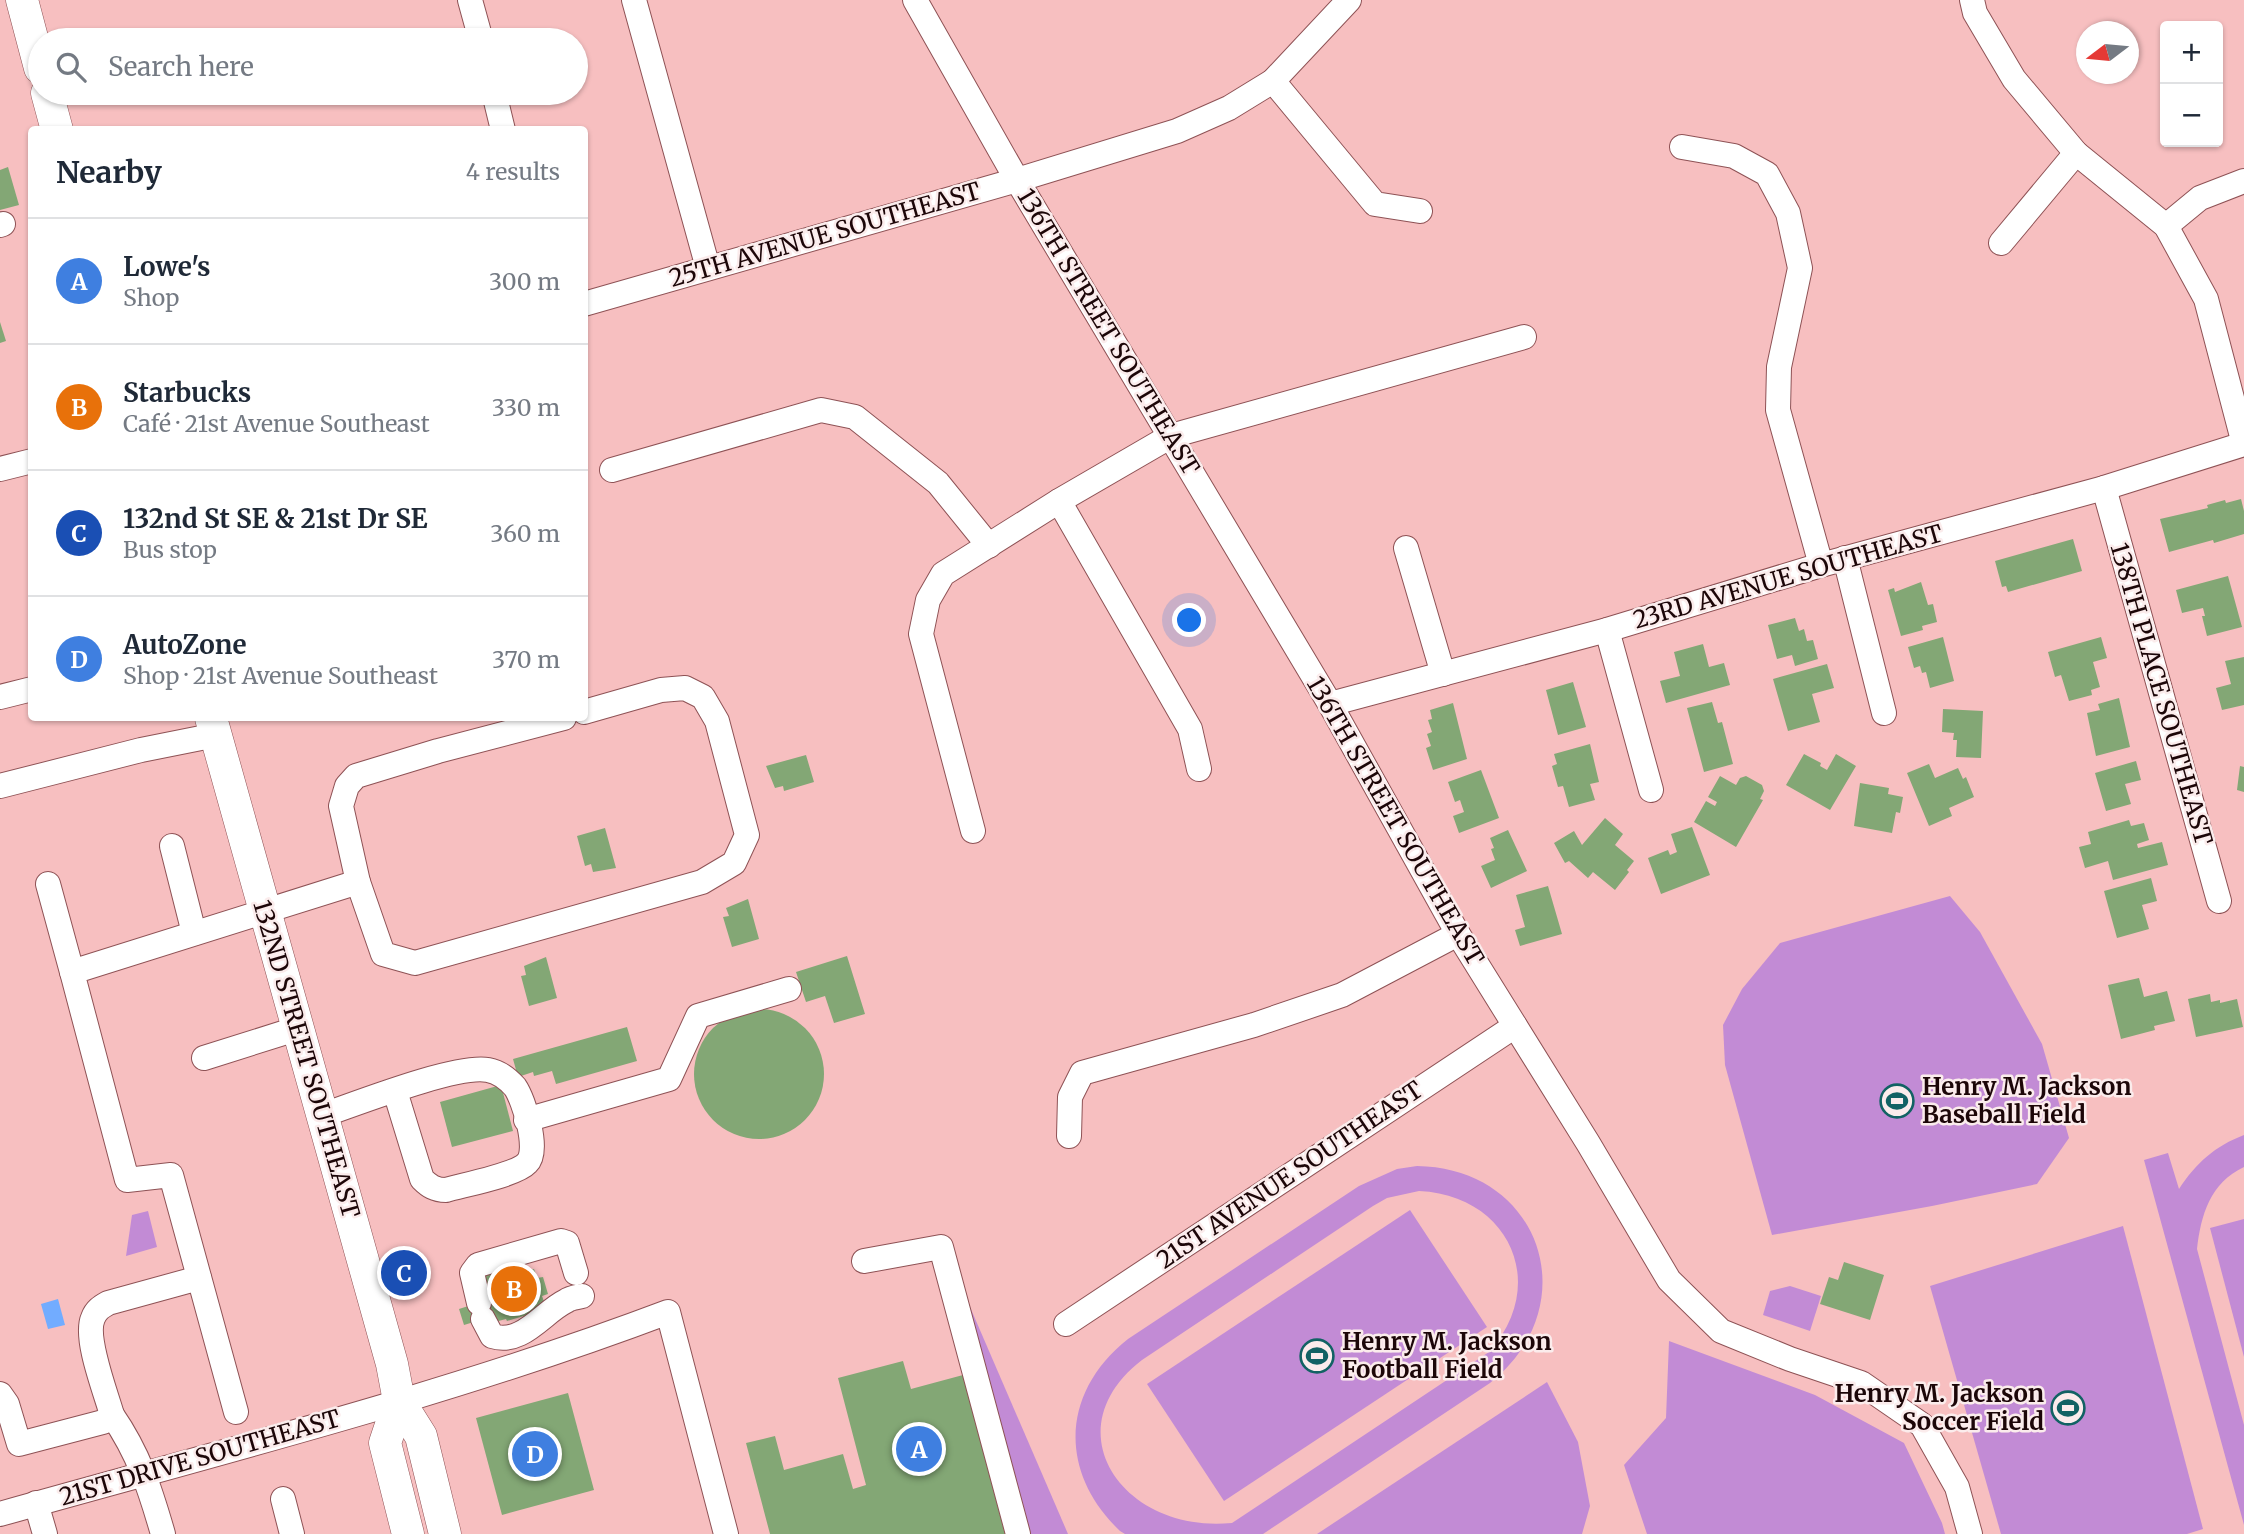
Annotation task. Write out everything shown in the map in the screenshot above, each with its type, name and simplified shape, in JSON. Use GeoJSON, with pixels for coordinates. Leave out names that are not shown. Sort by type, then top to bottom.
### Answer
{"type":"FeatureCollection","features":[{"type":"Feature","properties":{"kind":"main road"},"geometry":{"type":"LineString","coordinates":[[22,0],[29,28]]}},
{"type":"Feature","properties":{"kind":"main road"},"geometry":{"type":"LineString","coordinates":[[50,105],[56,126]]}},
{"type":"Feature","properties":{"kind":"main road","name":"132ND STREET SOUTHEAST"},"geometry":{"type":"LineString","coordinates":[[213,726],[392,1364],[399,1401],[421,1436],[445,1534]]}},
{"type":"Feature","properties":{"kind":"main road","name":"132ND STREET SOUTHEAST"},"geometry":{"type":"LineString","coordinates":[[399,1401],[385,1443],[408,1534]]}},
{"type":"Feature","properties":{"kind":"street"},"geometry":{"type":"LineString","coordinates":[[470,0],[478,28]]}},
{"type":"Feature","properties":{"kind":"street"},"geometry":{"type":"LineString","coordinates":[[634,0],[708,268]]}},
{"type":"Feature","properties":{"kind":"street","name":"136TH STREET SOUTHEAST"},"geometry":{"type":"LineString","coordinates":[[915,0],[1017,180],[1330,704],[1458,934],[1588,1143],[1669,1280],[1721,1331],[1790,1359],[1861,1383],[1922,1425],[1957,1487],[1970,1534]]}},
{"type":"Feature","properties":{"kind":"street","name":"25TH AVENUE SOUTHEAST"},"geometry":{"type":"LineString","coordinates":[[588,303],[1017,180],[1177,131],[1229,108],[1273,81],[1349,0]]}},
{"type":"Feature","properties":{"kind":"street"},"geometry":{"type":"LineString","coordinates":[[1972,0],[1975,13],[2014,79],[2076,153],[2166,226],[2206,299],[2244,444]]}},
{"type":"Feature","properties":{"kind":"street"},"geometry":{"type":"LineString","coordinates":[[1273,81],[1375,204],[1420,211]]}},
{"type":"Feature","properties":{"kind":"street"},"geometry":{"type":"LineString","coordinates":[[497,105],[502,126]]}},
{"type":"Feature","properties":{"kind":"street"},"geometry":{"type":"LineString","coordinates":[[1682,147],[1734,156],[1767,174],[1788,213],[1800,268],[1779,367],[1778,410],[1821,565]]}},
{"type":"Feature","properties":{"kind":"street"},"geometry":{"type":"LineString","coordinates":[[2001,243],[2076,153]]}},
{"type":"Feature","properties":{"kind":"street"},"geometry":{"type":"LineString","coordinates":[[2166,226],[2200,198],[2244,181]]}},
{"type":"Feature","properties":{"kind":"street"},"geometry":{"type":"LineString","coordinates":[[973,831],[921,634],[928,600],[943,574],[1059,501],[1171,436],[1524,337]]}},
{"type":"Feature","properties":{"kind":"street"},"geometry":{"type":"LineString","coordinates":[[612,470],[821,410],[855,417],[938,483],[989,546]]}},
{"type":"Feature","properties":{"kind":"street","name":"23RD AVENUE SOUTHEAST"},"geometry":{"type":"LineString","coordinates":[[1330,704],[1606,630],[1845,558],[2104,488],[2244,444]]}},
{"type":"Feature","properties":{"kind":"street"},"geometry":{"type":"LineString","coordinates":[[0,469],[28,462]]}},
{"type":"Feature","properties":{"kind":"street","name":"138TH PLACE SOUTHEAST"},"geometry":{"type":"LineString","coordinates":[[2104,488],[2219,901]]}},
{"type":"Feature","properties":{"kind":"street"},"geometry":{"type":"LineString","coordinates":[[1059,501],[1190,729],[1199,769]]}},
{"type":"Feature","properties":{"kind":"street"},"geometry":{"type":"LineString","coordinates":[[1406,548],[1443,674]]}},
{"type":"Feature","properties":{"kind":"street"},"geometry":{"type":"LineString","coordinates":[[1845,558],[1884,713]]}},
{"type":"Feature","properties":{"kind":"street"},"geometry":{"type":"LineString","coordinates":[[1606,630],[1651,790]]}},
{"type":"Feature","properties":{"kind":"street"},"geometry":{"type":"LineString","coordinates":[[553,721],[356,776],[347,786],[341,806],[358,882],[383,954],[415,963],[702,882],[734,863],[747,835],[718,721],[703,697],[685,688],[661,690],[588,711]]}},
{"type":"Feature","properties":{"kind":"street"},"geometry":{"type":"LineString","coordinates":[[0,697],[28,690]]}},
{"type":"Feature","properties":{"kind":"street"},"geometry":{"type":"LineString","coordinates":[[0,786],[141,750],[213,726]]}},
{"type":"Feature","properties":{"kind":"street"},"geometry":{"type":"LineString","coordinates":[[172,846],[194,933]]}},
{"type":"Feature","properties":{"kind":"street"},"geometry":{"type":"LineString","coordinates":[[72,972],[358,882]]}},
{"type":"Feature","properties":{"kind":"street"},"geometry":{"type":"LineString","coordinates":[[48,884],[127,1180],[171,1175],[236,1412]]}},
{"type":"Feature","properties":{"kind":"street"},"geometry":{"type":"LineString","coordinates":[[1069,1136],[1070,1097],[1082,1073],[1254,1025],[1342,995],[1458,934]]}},
{"type":"Feature","properties":{"kind":"street"},"geometry":{"type":"LineString","coordinates":[[526,1120],[669,1079],[698,1016],[789,989]]}},
{"type":"Feature","properties":{"kind":"street","name":"21ST AVENUE SOUTHEAST"},"geometry":{"type":"LineString","coordinates":[[1066,1324],[1515,1026]]}},
{"type":"Feature","properties":{"kind":"street"},"geometry":{"type":"LineString","coordinates":[[204,1058],[299,1028]]}},
{"type":"Feature","properties":{"kind":"street"},"geometry":{"type":"LineString","coordinates":[[323,1115],[395,1091],[470,1069],[487,1070],[506,1078],[519,1094],[533,1150],[527,1164],[493,1177],[437,1190],[422,1179],[395,1091]]}},
{"type":"Feature","properties":{"kind":"street"},"geometry":{"type":"LineString","coordinates":[[561,1241],[567,1243],[579,1284],[566,1301],[528,1330],[500,1339],[492,1336],[481,1311],[471,1273],[478,1265],[561,1241]]}},
{"type":"Feature","properties":{"kind":"street"},"geometry":{"type":"LineString","coordinates":[[864,1261],[941,1247],[1018,1534]]}},
{"type":"Feature","properties":{"kind":"street"},"geometry":{"type":"LineString","coordinates":[[163,1534],[145,1474],[128,1438],[112,1415],[90,1336],[91,1320],[98,1309],[108,1303],[199,1278]]}},
{"type":"Feature","properties":{"kind":"street"},"geometry":{"type":"LineString","coordinates":[[399,1401],[668,1312],[726,1534]]}},
{"type":"Feature","properties":{"kind":"street"},"geometry":{"type":"LineString","coordinates":[[0,1394],[19,1444],[103,1422],[112,1415]]}},
{"type":"Feature","properties":{"kind":"street","name":"21ST DRIVE SOUTHEAST"},"geometry":{"type":"LineString","coordinates":[[0,1514],[399,1401]]}},
{"type":"Feature","properties":{"kind":"street"},"geometry":{"type":"LineString","coordinates":[[283,1499],[292,1534]]}},
{"type":"Feature","properties":{"kind":"street"},"geometry":{"type":"LineString","coordinates":[[36,1503],[45,1534]]}},
{"type":"Feature","properties":{"kind":"shaded area","name":"Henry M. Jackson Baseball Field"},"geometry":{"type":"Polygon","coordinates":[[[1950,896],[1980,932],[2042,1044],[2069,1138],[2037,1184],[1772,1235],[1725,1065],[1723,1025],[1742,989],[1780,943],[1950,896]]]}},
{"type":"Feature","properties":{"kind":"shaded area"},"geometry":{"type":"Polygon","coordinates":[[[2244,1135],[2244,1167],[2223,1182],[2209,1201],[2201,1224],[2197,1249],[2244,1425],[2244,1525],[2144,1160],[2168,1153],[2179,1189],[2207,1156],[2244,1135]]]}},
{"type":"Feature","properties":{"kind":"shaded area"},"geometry":{"type":"Polygon","coordinates":[[[1417,1166],[1460,1173],[1495,1190],[1521,1215],[1537,1246],[1542,1281],[1537,1317],[1520,1352],[1490,1383],[1263,1534],[1125,1534],[1120,1531],[1100,1508],[1086,1484],[1078,1458],[1076,1433],[1080,1407],[1090,1383],[1106,1360],[1128,1339],[1359,1186],[1397,1169],[1417,1166]],[[1419,1191],[1387,1198],[1142,1360],[1115,1388],[1102,1417],[1102,1445],[1112,1472],[1132,1495],[1159,1512],[1193,1522],[1232,1523],[1489,1352],[1507,1326],[1516,1299],[1517,1272],[1511,1247],[1497,1226],[1476,1208],[1450,1196],[1419,1191]]]}},
{"type":"Feature","properties":{"kind":"shaded area","name":"Henry M. Jackson Football Field"},"geometry":{"type":"Polygon","coordinates":[[[1410,1210],[1487,1327],[1224,1501],[1147,1384],[1410,1210]]]}},
{"type":"Feature","properties":{"kind":"shaded area"},"geometry":{"type":"Polygon","coordinates":[[[148,1211],[157,1247],[126,1256],[132,1215],[148,1211]]]}},
{"type":"Feature","properties":{"kind":"shaded area"},"geometry":{"type":"Polygon","coordinates":[[[2244,1219],[2244,1357],[2210,1228],[2244,1219]]]}},
{"type":"Feature","properties":{"kind":"shaded area","name":"Henry M. Jackson Soccer Field"},"geometry":{"type":"Polygon","coordinates":[[[2123,1226],[2203,1529],[2187,1534],[2001,1534],[1930,1286],[2123,1226]]]}},
{"type":"Feature","properties":{"kind":"shaded area"},"geometry":{"type":"Polygon","coordinates":[[[1790,1286],[1821,1296],[1810,1331],[1763,1315],[1770,1291],[1790,1286]]]}},
{"type":"Feature","properties":{"kind":"shaded area"},"geometry":{"type":"Polygon","coordinates":[[[964,1293],[1068,1534],[1030,1534],[964,1293]]]}},
{"type":"Feature","properties":{"kind":"shaded area"},"geometry":{"type":"Polygon","coordinates":[[[1669,1341],[1815,1395],[1904,1443],[1945,1534],[1647,1534],[1624,1465],[1666,1418],[1669,1341]]]}},
{"type":"Feature","properties":{"kind":"shaded area"},"geometry":{"type":"Polygon","coordinates":[[[1547,1382],[1578,1442],[1590,1506],[1582,1534],[1317,1534],[1547,1382]]]}},
{"type":"Feature","properties":{"kind":"water"},"geometry":{"type":"Polygon","coordinates":[[[58,1299],[65,1325],[48,1329],[41,1304],[58,1299]]]}},
{"type":"Feature","properties":{"kind":"building"},"geometry":{"type":"Polygon","coordinates":[[[8,167],[19,205],[0,210],[0,170],[8,167]]]}},
{"type":"Feature","properties":{"kind":"building"},"geometry":{"type":"Polygon","coordinates":[[[0,322],[6,341],[0,343],[0,322]]]}},
{"type":"Feature","properties":{"kind":"building"},"geometry":{"type":"Polygon","coordinates":[[[2241,499],[2244,534],[2169,552],[2160,519],[2208,508],[2207,505],[2225,500],[2226,503],[2241,499]]]}},
{"type":"Feature","properties":{"kind":"building"},"geometry":{"type":"Polygon","coordinates":[[[2073,539],[2082,571],[2008,592],[2006,586],[2002,587],[1995,561],[2073,539]]]}},
{"type":"Feature","properties":{"kind":"building"},"geometry":{"type":"Polygon","coordinates":[[[2228,576],[2242,627],[2207,636],[2202,616],[2205,616],[2203,608],[2182,613],[2176,590],[2228,576]]]}},
{"type":"Feature","properties":{"kind":"building"},"geometry":{"type":"Polygon","coordinates":[[[1921,582],[1928,605],[1933,604],[1937,622],[1922,626],[1923,630],[1901,636],[1888,590],[1894,588],[1895,592],[1921,582]]]}},
{"type":"Feature","properties":{"kind":"building"},"geometry":{"type":"Polygon","coordinates":[[[1795,618],[1799,631],[1804,629],[1807,641],[1813,640],[1818,659],[1795,666],[1792,655],[1777,659],[1768,625],[1795,618]]]}},
{"type":"Feature","properties":{"kind":"building"},"geometry":{"type":"Polygon","coordinates":[[[1943,637],[1954,681],[1930,688],[1926,672],[1922,673],[1920,666],[1914,668],[1908,647],[1943,637]]]}},
{"type":"Feature","properties":{"kind":"building"},"geometry":{"type":"Polygon","coordinates":[[[2101,637],[2107,658],[2093,662],[2100,687],[2091,690],[2092,695],[2069,701],[2061,675],[2055,677],[2048,652],[2101,637]]]}},
{"type":"Feature","properties":{"kind":"building"},"geometry":{"type":"Polygon","coordinates":[[[1703,644],[1709,667],[1724,663],[1730,685],[1666,703],[1660,681],[1680,676],[1674,652],[1703,644]]]}},
{"type":"Feature","properties":{"kind":"building"},"geometry":{"type":"Polygon","coordinates":[[[2244,657],[2244,705],[2222,710],[2216,688],[2231,684],[2225,661],[2244,657]]]}},
{"type":"Feature","properties":{"kind":"building"},"geometry":{"type":"Polygon","coordinates":[[[1827,664],[1834,688],[1812,694],[1820,722],[1788,731],[1773,679],[1827,664]]]}},
{"type":"Feature","properties":{"kind":"building"},"geometry":{"type":"Polygon","coordinates":[[[1573,682],[1586,727],[1558,735],[1546,690],[1573,682]]]}},
{"type":"Feature","properties":{"kind":"building"},"geometry":{"type":"Polygon","coordinates":[[[2119,698],[2130,747],[2096,756],[2087,713],[2100,710],[2098,704],[2119,698]]]}},
{"type":"Feature","properties":{"kind":"building"},"geometry":{"type":"Polygon","coordinates":[[[1712,702],[1718,723],[1722,722],[1733,764],[1704,772],[1687,708],[1712,702]]]}},
{"type":"Feature","properties":{"kind":"building"},"geometry":{"type":"Polygon","coordinates":[[[1453,703],[1467,759],[1433,770],[1426,748],[1431,746],[1427,734],[1432,732],[1428,720],[1432,719],[1430,710],[1453,703]]]}},
{"type":"Feature","properties":{"kind":"building"},"geometry":{"type":"Polygon","coordinates":[[[1943,709],[1983,711],[1981,758],[1956,757],[1957,740],[1953,740],[1954,733],[1942,732],[1943,709]]]}},
{"type":"Feature","properties":{"kind":"building"},"geometry":{"type":"Polygon","coordinates":[[[1590,744],[1599,782],[1590,784],[1595,800],[1569,807],[1563,786],[1558,787],[1552,766],[1557,764],[1554,754],[1590,744]]]}},
{"type":"Feature","properties":{"kind":"building"},"geometry":{"type":"Polygon","coordinates":[[[1804,754],[1821,763],[1820,766],[1827,770],[1836,754],[1856,766],[1830,810],[1786,785],[1804,754]]]}},
{"type":"Feature","properties":{"kind":"building"},"geometry":{"type":"Polygon","coordinates":[[[806,755],[814,782],[784,791],[783,786],[775,788],[766,766],[806,755]]]}},
{"type":"Feature","properties":{"kind":"building"},"geometry":{"type":"Polygon","coordinates":[[[2136,761],[2141,780],[2125,784],[2131,804],[2106,811],[2095,773],[2136,761]]]}},
{"type":"Feature","properties":{"kind":"building"},"geometry":{"type":"Polygon","coordinates":[[[1929,764],[1935,778],[1958,768],[1963,779],[1966,777],[1974,797],[1949,808],[1952,816],[1929,826],[1907,773],[1929,764]]]}},
{"type":"Feature","properties":{"kind":"building"},"geometry":{"type":"Polygon","coordinates":[[[2240,766],[2244,767],[2244,792],[2237,790],[2240,766]]]}},
{"type":"Feature","properties":{"kind":"building"},"geometry":{"type":"Polygon","coordinates":[[[1481,770],[1499,818],[1459,833],[1453,816],[1464,812],[1460,800],[1455,802],[1448,782],[1481,770]]]}},
{"type":"Feature","properties":{"kind":"building"},"geometry":{"type":"Polygon","coordinates":[[[1720,776],[1736,785],[1740,778],[1746,776],[1762,785],[1764,791],[1760,799],[1763,800],[1736,847],[1694,822],[1706,801],[1715,806],[1717,802],[1708,797],[1720,776]]]}},
{"type":"Feature","properties":{"kind":"building"},"geometry":{"type":"Polygon","coordinates":[[[1860,783],[1889,788],[1888,794],[1903,797],[1900,813],[1896,812],[1892,833],[1854,826],[1860,783]]]}},
{"type":"Feature","properties":{"kind":"building"},"geometry":{"type":"Polygon","coordinates":[[[1605,818],[1623,834],[1615,845],[1634,861],[1615,890],[1593,872],[1588,878],[1569,861],[1565,863],[1554,843],[1574,831],[1582,845],[1605,818]]]}},
{"type":"Feature","properties":{"kind":"building"},"geometry":{"type":"Polygon","coordinates":[[[2129,820],[2131,826],[2144,823],[2149,840],[2137,844],[2138,848],[2162,842],[2168,865],[2113,880],[2108,861],[2085,868],[2079,847],[2091,844],[2088,832],[2129,820]]]}},
{"type":"Feature","properties":{"kind":"building"},"geometry":{"type":"Polygon","coordinates":[[[1692,827],[1710,875],[1661,894],[1648,858],[1668,850],[1670,855],[1677,852],[1671,834],[1692,827]]]}},
{"type":"Feature","properties":{"kind":"building"},"geometry":{"type":"Polygon","coordinates":[[[605,828],[616,868],[593,872],[591,864],[585,866],[577,836],[605,828]]]}},
{"type":"Feature","properties":{"kind":"building"},"geometry":{"type":"Polygon","coordinates":[[[1508,830],[1527,871],[1491,888],[1481,866],[1495,860],[1490,838],[1508,830]]]}},
{"type":"Feature","properties":{"kind":"building"},"geometry":{"type":"Polygon","coordinates":[[[2151,878],[2157,901],[2142,905],[2149,929],[2117,938],[2104,891],[2151,878]]]}},
{"type":"Feature","properties":{"kind":"building"},"geometry":{"type":"Polygon","coordinates":[[[1548,886],[1562,934],[1520,946],[1515,930],[1525,927],[1516,895],[1548,886]]]}},
{"type":"Feature","properties":{"kind":"building"},"geometry":{"type":"Polygon","coordinates":[[[748,899],[759,939],[732,947],[723,917],[729,916],[726,908],[748,899]]]}},
{"type":"Feature","properties":{"kind":"building"},"geometry":{"type":"Polygon","coordinates":[[[847,956],[865,1014],[834,1023],[825,996],[806,1002],[796,972],[847,956]]]}},
{"type":"Feature","properties":{"kind":"building"},"geometry":{"type":"Polygon","coordinates":[[[546,957],[557,998],[529,1006],[521,976],[526,975],[524,966],[546,957]]]}},
{"type":"Feature","properties":{"kind":"building"},"geometry":{"type":"Polygon","coordinates":[[[2139,978],[2144,997],[2167,991],[2175,1021],[2154,1026],[2155,1030],[2121,1039],[2108,985],[2139,978]]]}},
{"type":"Feature","properties":{"kind":"building"},"geometry":{"type":"Polygon","coordinates":[[[2210,994],[2211,1002],[2237,999],[2243,1027],[2196,1037],[2188,999],[2210,994]]]}},
{"type":"Feature","properties":{"kind":"building"},"geometry":{"type":"Polygon","coordinates":[[[759,1009],[784,1014],[805,1028],[819,1049],[824,1074],[819,1099],[805,1120],[784,1134],[759,1139],[734,1134],[713,1120],[699,1099],[694,1074],[699,1049],[713,1028],[734,1014],[759,1009]]]}},
{"type":"Feature","properties":{"kind":"building"},"geometry":{"type":"Polygon","coordinates":[[[627,1027],[637,1061],[556,1084],[552,1071],[534,1076],[533,1072],[518,1077],[513,1059],[627,1027]]]}},
{"type":"Feature","properties":{"kind":"building"},"geometry":{"type":"Polygon","coordinates":[[[501,1085],[513,1131],[452,1147],[440,1102],[501,1085]]]}},
{"type":"Feature","properties":{"kind":"building"},"geometry":{"type":"Polygon","coordinates":[[[522,1261],[525,1272],[534,1269],[537,1278],[543,1277],[548,1294],[542,1296],[546,1307],[507,1321],[506,1319],[491,1323],[490,1317],[464,1325],[459,1309],[484,1301],[484,1273],[522,1261]]]}},
{"type":"Feature","properties":{"kind":"building"},"geometry":{"type":"Polygon","coordinates":[[[1844,1262],[1884,1275],[1870,1320],[1820,1304],[1829,1277],[1838,1280],[1844,1262]]]}},
{"type":"Feature","properties":{"kind":"building"},"geometry":{"type":"Polygon","coordinates":[[[903,1361],[911,1389],[963,1375],[1005,1534],[770,1534],[746,1443],[775,1436],[784,1470],[843,1454],[853,1489],[866,1485],[838,1378],[903,1361]]]}},
{"type":"Feature","properties":{"kind":"building"},"geometry":{"type":"Polygon","coordinates":[[[568,1393],[594,1490],[502,1515],[476,1418],[568,1393]]]}},
{"type":"Feature","properties":{"kind":"place","name":"Henry M. Jackson Baseball Field"},"geometry":{"type":"Point","coordinates":[1897,1101]}},
{"type":"Feature","properties":{"kind":"place","name":"132nd St SE & 21st Dr SE"},"geometry":{"type":"Point","coordinates":[404,1273]}},
{"type":"Feature","properties":{"kind":"place","name":"Starbucks"},"geometry":{"type":"Point","coordinates":[514,1289]}},
{"type":"Feature","properties":{"kind":"place","name":"Henry M. Jackson Football Field"},"geometry":{"type":"Point","coordinates":[1317,1356]}},
{"type":"Feature","properties":{"kind":"place","name":"Henry M. Jackson Soccer Field"},"geometry":{"type":"Point","coordinates":[2068,1408]}},
{"type":"Feature","properties":{"kind":"place","name":"Lowe's"},"geometry":{"type":"Point","coordinates":[919,1449]}},
{"type":"Feature","properties":{"kind":"place","name":"AutoZone"},"geometry":{"type":"Point","coordinates":[535,1454]}}]}
